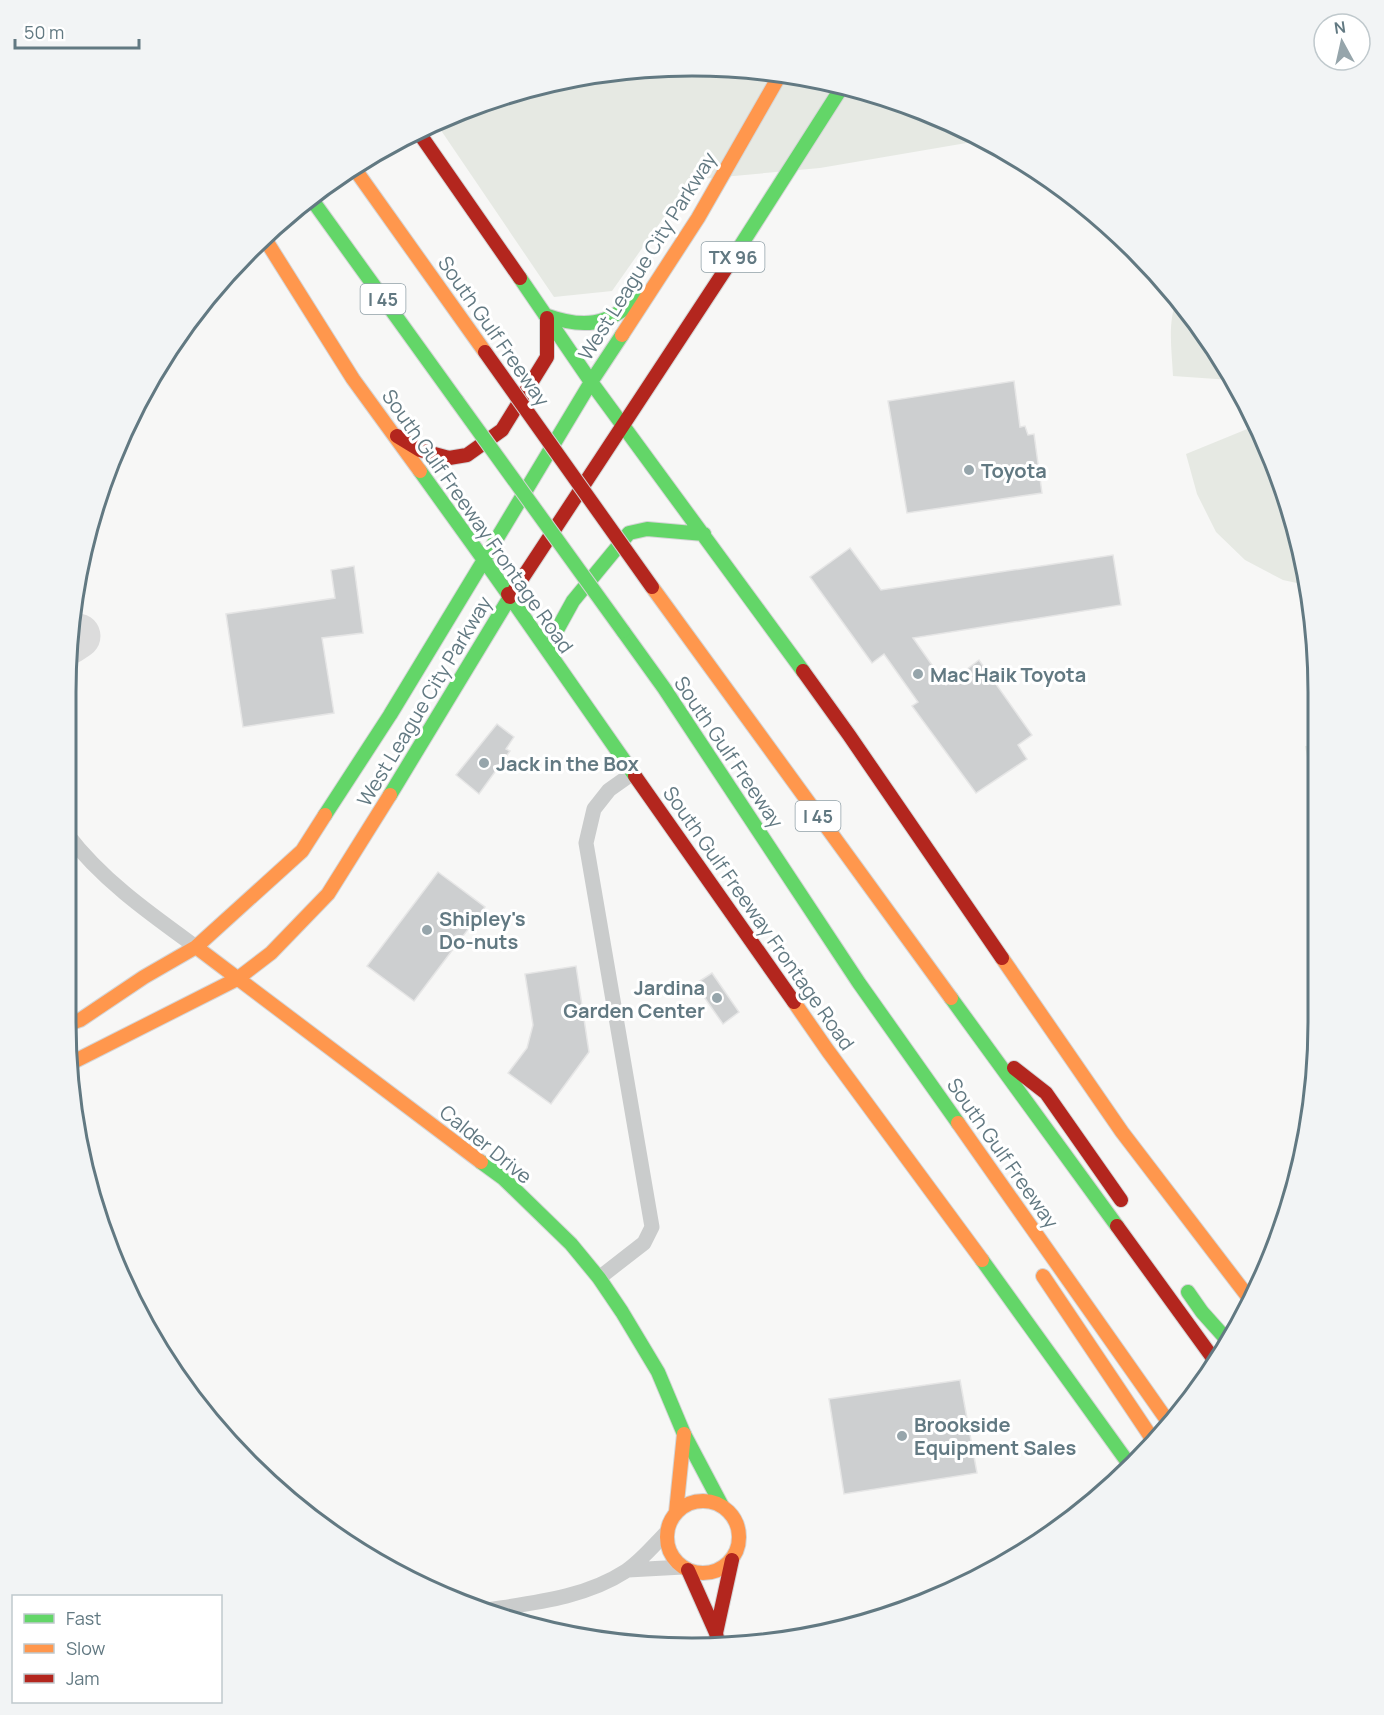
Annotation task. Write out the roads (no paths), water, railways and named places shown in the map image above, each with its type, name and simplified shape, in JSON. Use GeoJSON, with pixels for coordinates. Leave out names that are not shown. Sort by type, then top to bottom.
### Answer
{"type":"FeatureCollection","features":[{"type":"Feature","properties":{"kind":"main road","name":"West League City Parkway"},"geometry":{"type":"LineString","coordinates":[[76,1021],[144,976],[196,947],[303,851],[390,715],[591,382],[698,218],[776,83]]}},
{"type":"Feature","properties":{"kind":"main road","name":"West League City Parkway"},"geometry":{"type":"LineString","coordinates":[[78,1060],[237,979],[271,953],[328,894],[426,738],[510,597],[838,94]]}},
{"type":"Feature","properties":{"kind":"main road"},"geometry":{"type":"LineString","coordinates":[[423,139],[591,382],[849,735],[1122,1131],[1245,1293]]}},
{"type":"Feature","properties":{"kind":"main road","name":"South Gulf Freeway"},"geometry":{"type":"LineString","coordinates":[[359,175],[652,587],[1210,1355]]}},
{"type":"Feature","properties":{"kind":"main road","name":"South Gulf Freeway"},"geometry":{"type":"LineString","coordinates":[[316,205],[664,688],[859,983],[1165,1417]]}},
{"type":"Feature","properties":{"kind":"main road","name":"South Gulf Freeway Frontage Road"},"geometry":{"type":"LineString","coordinates":[[269,245],[353,378],[484,560],[828,1051],[1126,1459]]}},
{"type":"Feature","properties":{"kind":"main road"},"geometry":{"type":"LineString","coordinates":[[546,316],[561,321],[586,324],[616,316],[652,288]]}},
{"type":"Feature","properties":{"kind":"main road"},"geometry":{"type":"LineString","coordinates":[[392,432],[420,450],[449,458],[467,455],[501,430],[547,357],[546,316]]}},
{"type":"Feature","properties":{"kind":"main road"},"geometry":{"type":"LineString","coordinates":[[550,654],[557,630],[573,601],[629,533],[646,529],[704,534]]}},
{"type":"Feature","properties":{"kind":"main road"},"geometry":{"type":"LineString","coordinates":[[804,900],[868,1018]]}},
{"type":"Feature","properties":{"kind":"main road","name":"Calder Drive"},"geometry":{"type":"LineString","coordinates":[[196,947],[503,1179],[571,1244],[622,1311],[658,1372],[684,1434],[722,1506]]}},
{"type":"Feature","properties":{"kind":"main road"},"geometry":{"type":"LineString","coordinates":[[985,1045],[1046,1094],[1129,1211]]}},
{"type":"Feature","properties":{"kind":"main road"},"geometry":{"type":"LineString","coordinates":[[1036,1267],[1149,1435]]}},
{"type":"Feature","properties":{"kind":"main road"},"geometry":{"type":"LineString","coordinates":[[1182,1284],[1223,1335]]}},
{"type":"Feature","properties":{"kind":"main road","name":"Calder Drive"},"geometry":{"type":"LineString","coordinates":[[676,1512],[684,1434]]}},
{"type":"Feature","properties":{"kind":"main road"},"geometry":{"type":"LineString","coordinates":[[717,1637],[685,1569],[671,1555],[667,1544],[666,1533],[676,1512],[686,1504],[698,1501],[711,1501],[732,1514],[738,1524],[740,1537],[738,1549],[732,1560],[717,1637]]}},
{"type":"Feature","properties":{"kind":"main road"},"geometry":{"type":"LineString","coordinates":[[685,1569],[699,1573],[711,1573],[723,1568],[732,1560]]}},
{"type":"Feature","properties":{"kind":"street"},"geometry":{"type":"LineString","coordinates":[[599,1278],[644,1243],[652,1227],[586,843],[594,809],[609,790],[633,773]]}},
{"type":"Feature","properties":{"kind":"street"},"geometry":{"type":"LineString","coordinates":[[76,846],[134,903],[196,947]]}},
{"type":"Feature","properties":{"kind":"street"},"geometry":{"type":"LineString","coordinates":[[500,1608],[559,1599],[605,1582],[628,1570],[666,1533]]}},
{"type":"Feature","properties":{"kind":"street"},"geometry":{"type":"LineString","coordinates":[[628,1570],[685,1569]]}},
{"type":"Feature","properties":{"kind":"place","name":"Toyota"},"geometry":{"type":"Point","coordinates":[969,470]}},
{"type":"Feature","properties":{"kind":"place","name":"Mac Haik Toyota"},"geometry":{"type":"Point","coordinates":[918,674]}},
{"type":"Feature","properties":{"kind":"place","name":"Jack in the Box"},"geometry":{"type":"Point","coordinates":[484,763]}},
{"type":"Feature","properties":{"kind":"place","name":"Shipley's Do-nuts"},"geometry":{"type":"Point","coordinates":[427,930]}},
{"type":"Feature","properties":{"kind":"place","name":"Jardina Garden Center"},"geometry":{"type":"Point","coordinates":[717,998]}},
{"type":"Feature","properties":{"kind":"place","name":"Brookside Equipment Sales"},"geometry":{"type":"Point","coordinates":[902,1436]}}]}
